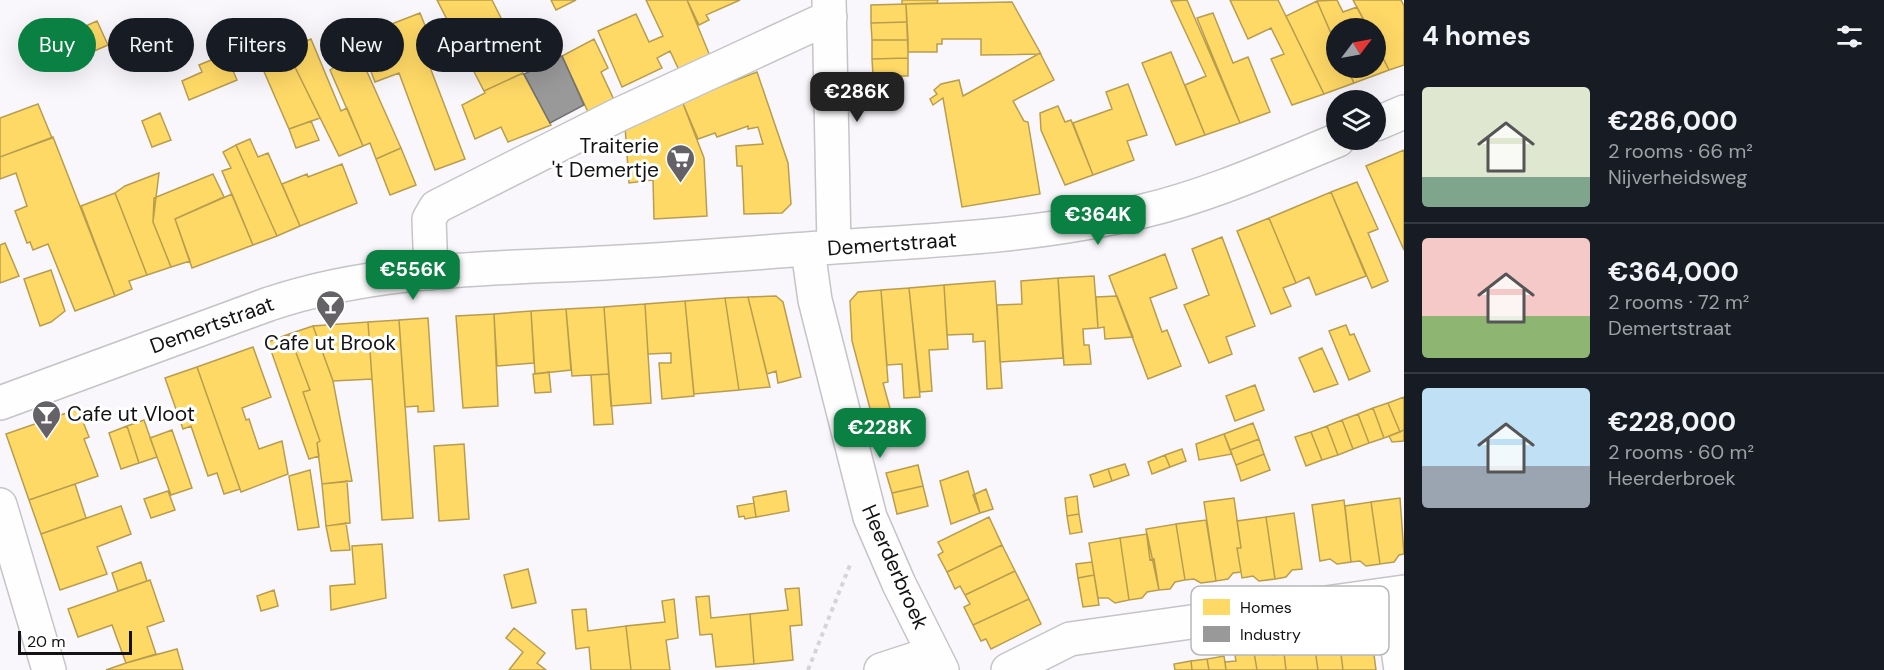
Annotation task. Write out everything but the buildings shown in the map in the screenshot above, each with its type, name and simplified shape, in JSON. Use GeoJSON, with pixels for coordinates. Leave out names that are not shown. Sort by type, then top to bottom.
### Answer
{"type":"FeatureCollection","features":[{"type":"Feature","properties":{"kind":"street","name":"Heerderbroek"},"geometry":{"type":"LineString","coordinates":[[830,9],[821,249],[815,300],[870,517],[898,584],[938,661]]}},
{"type":"Feature","properties":{"kind":"street"},"geometry":{"type":"LineString","coordinates":[[431,273],[429,219],[436,207],[830,9]]}},
{"type":"Feature","properties":{"kind":"street"},"geometry":{"type":"LineString","coordinates":[[1386,120],[1404,112]]}},
{"type":"Feature","properties":{"kind":"street","name":"Demertstraat"},"geometry":{"type":"LineString","coordinates":[[0,403],[309,290],[341,283],[431,273],[962,240],[1072,226],[1144,211],[1222,188],[1326,145]]}},
{"type":"Feature","properties":{"kind":"street"},"geometry":{"type":"LineString","coordinates":[[0,505],[50,670]]}},
{"type":"Feature","properties":{"kind":"street"},"geometry":{"type":"LineString","coordinates":[[1397,594],[1401,670]]}},
{"type":"Feature","properties":{"kind":"street"},"geometry":{"type":"LineString","coordinates":[[1008,670],[1070,639],[1191,622]]}},
{"type":"Feature","properties":{"kind":"street"},"geometry":{"type":"LineString","coordinates":[[881,670],[938,661]]}},
{"type":"Feature","properties":{"kind":"path"},"geometry":{"type":"LineString","coordinates":[[808,670],[870,517]]}},
{"type":"Feature","properties":{"kind":"place","name":"Traiterie 't Demertje"},"geometry":{"type":"Point","coordinates":[680,184]}},
{"type":"Feature","properties":{"kind":"place","name":"Cafe ut Brook"},"geometry":{"type":"Point","coordinates":[330,330]}},
{"type":"Feature","properties":{"kind":"place","name":"Cafe ut Vloot"},"geometry":{"type":"Point","coordinates":[46,440]}}]}
